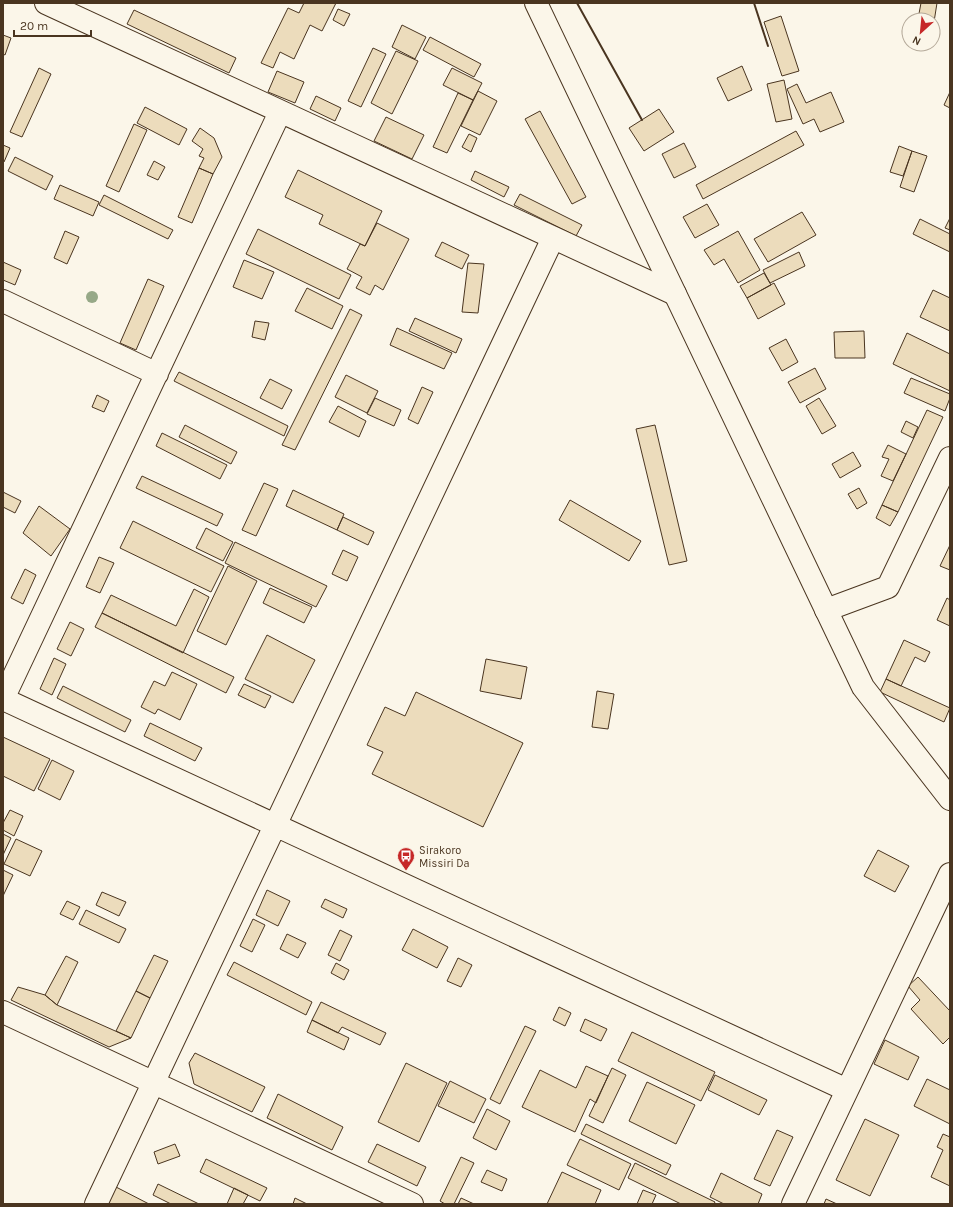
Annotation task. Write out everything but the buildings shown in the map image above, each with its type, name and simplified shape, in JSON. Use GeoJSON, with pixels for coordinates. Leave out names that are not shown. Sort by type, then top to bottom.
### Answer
{"type":"FeatureCollection","features":[{"type":"Feature","properties":{"kind":"street"},"geometry":{"type":"LineString","coordinates":[[46,3],[675,294]]}},
{"type":"Feature","properties":{"kind":"street"},"geometry":{"type":"LineString","coordinates":[[536,3],[863,687],[950,800]]}},
{"type":"Feature","properties":{"kind":"street"},"geometry":{"type":"LineString","coordinates":[[280,112],[3,699],[847,1090]]}},
{"type":"Feature","properties":{"kind":"street"},"geometry":{"type":"LineString","coordinates":[[96,1204],[553,238]]}},
{"type":"Feature","properties":{"kind":"street"},"geometry":{"type":"LineString","coordinates":[[3,301],[157,374]]}},
{"type":"Feature","properties":{"kind":"street"},"geometry":{"type":"LineString","coordinates":[[826,610],[888,587],[950,458]]}},
{"type":"Feature","properties":{"kind":"street"},"geometry":{"type":"LineString","coordinates":[[793,1204],[950,874]]}},
{"type":"Feature","properties":{"kind":"street"},"geometry":{"type":"LineString","coordinates":[[3,1012],[412,1204]]}},
{"type":"Feature","properties":{"kind":"wall"},"geometry":{"type":"LineString","coordinates":[[577,3],[642,120]]}},
{"type":"Feature","properties":{"kind":"wall"},"geometry":{"type":"LineString","coordinates":[[754,3],[768,46]]}},
{"type":"Feature","properties":{"kind":"place","name":"Sirakoro Missiri Da"},"geometry":{"type":"Point","coordinates":[406,871]}}]}
